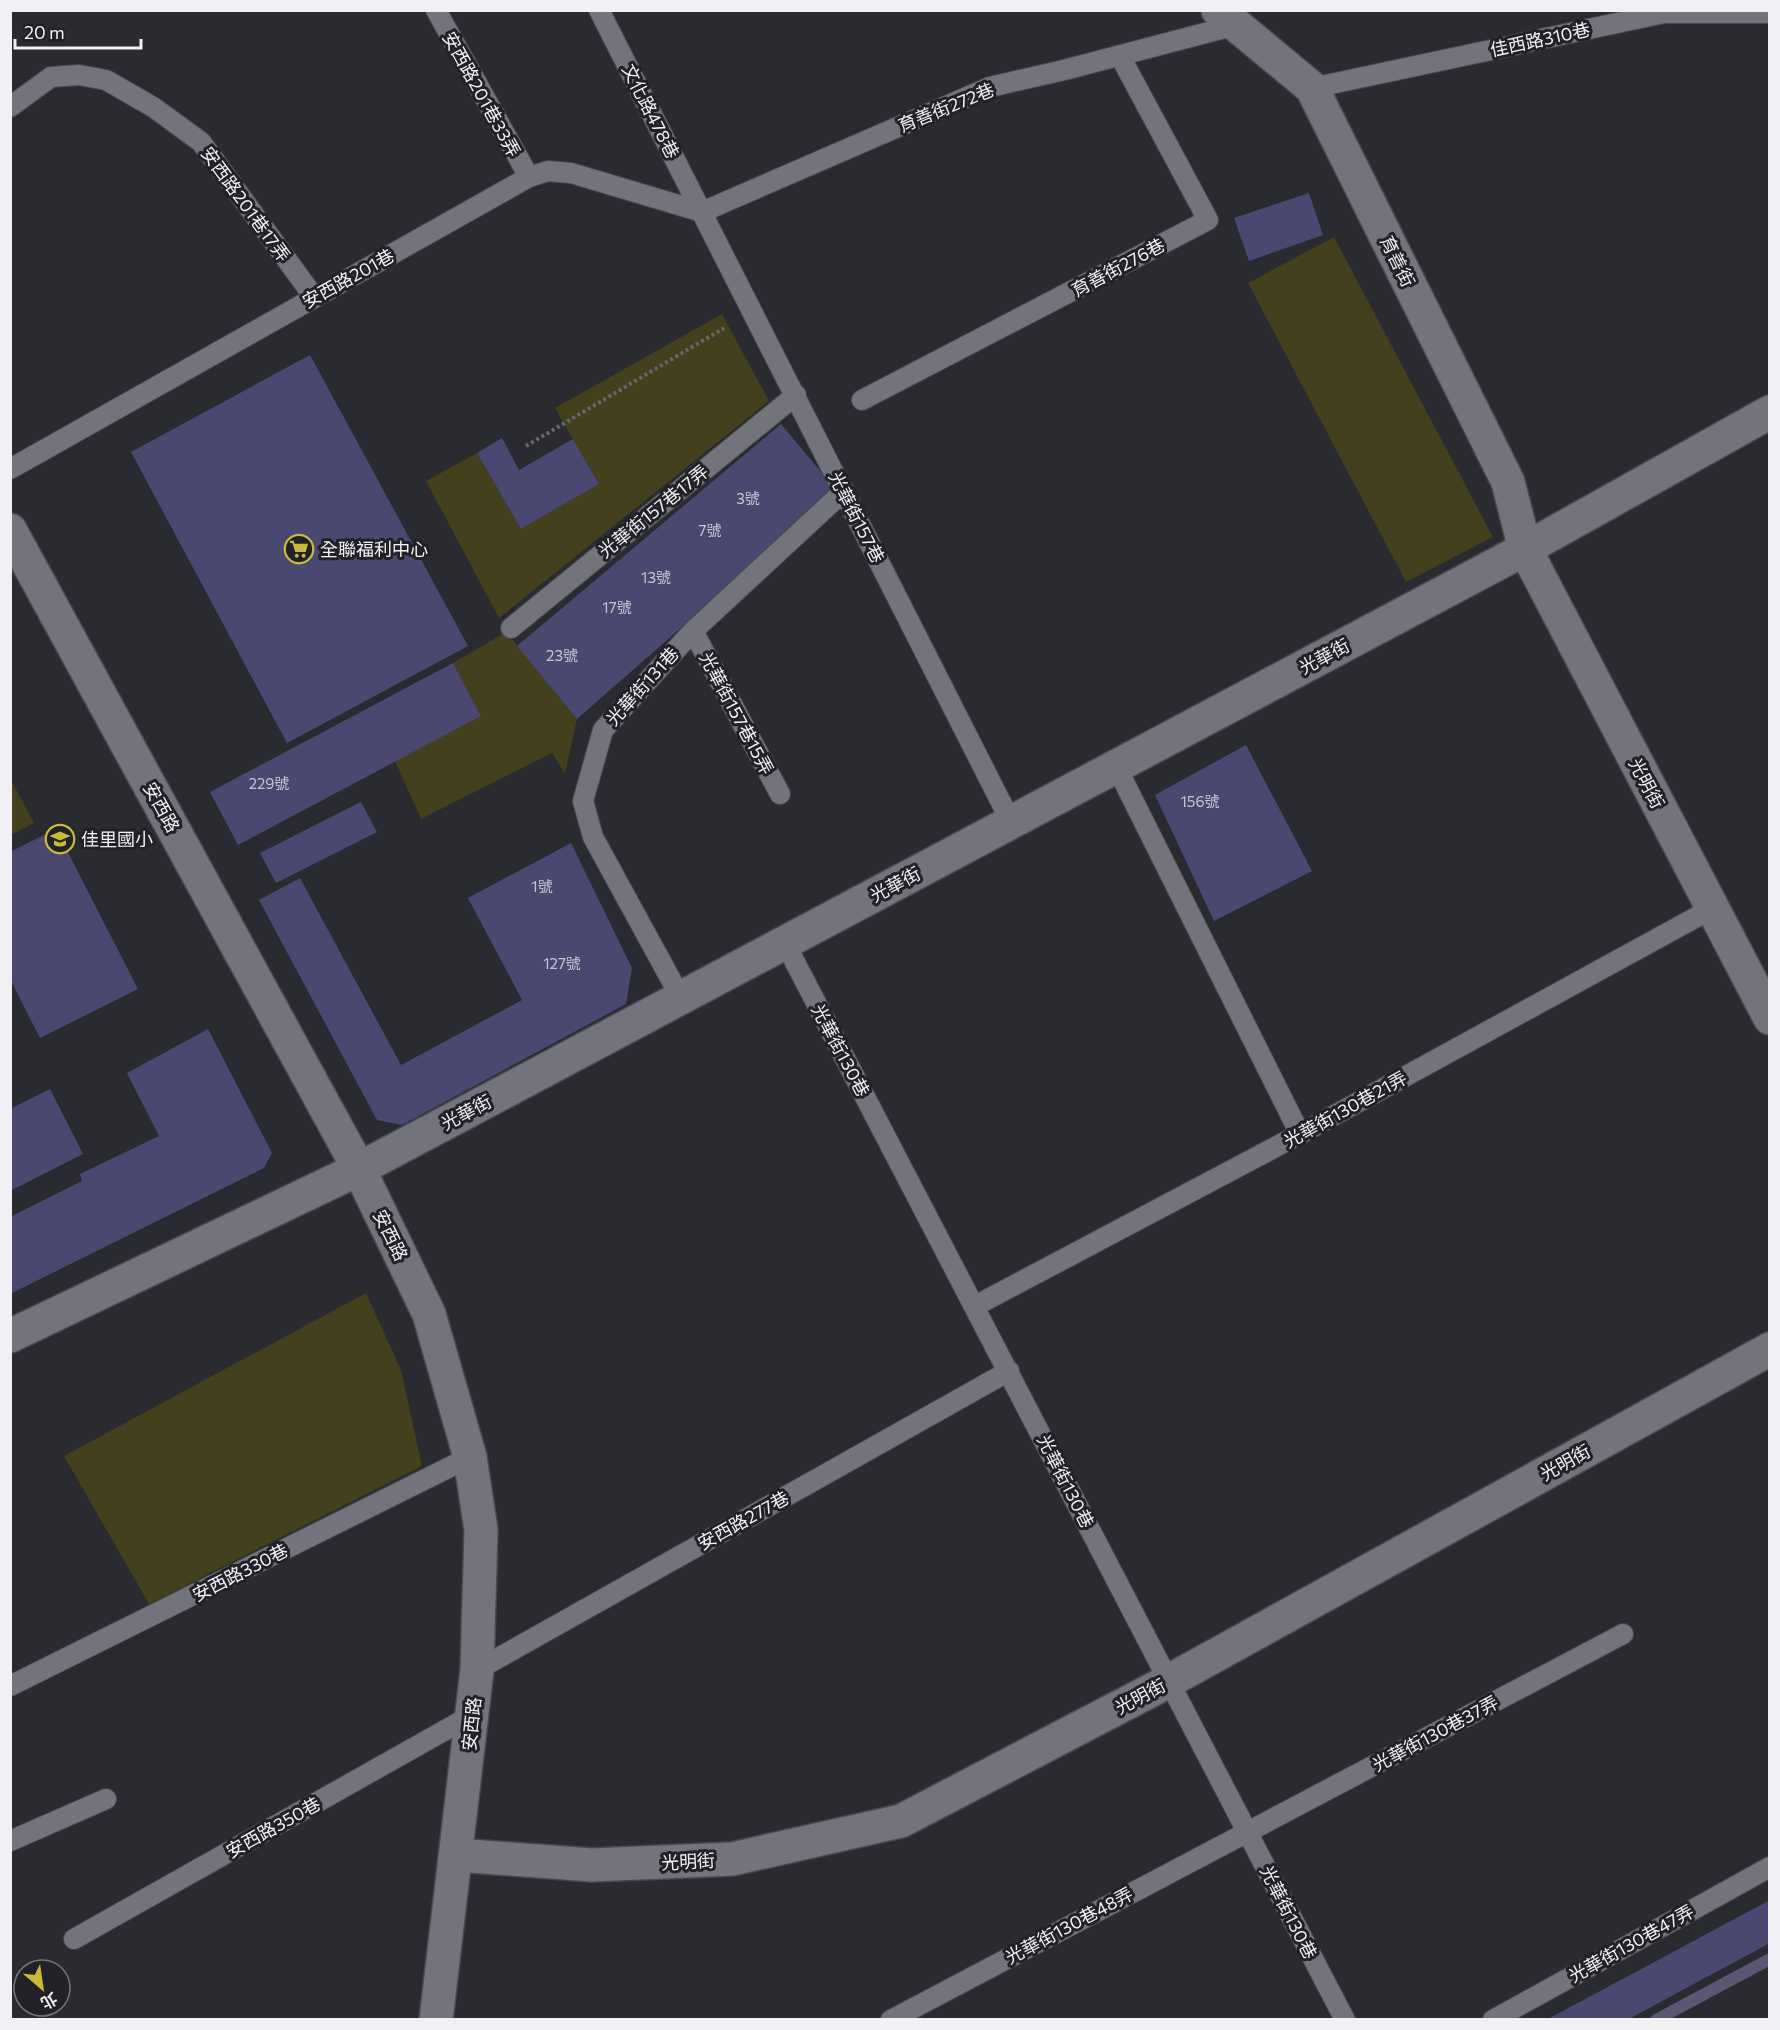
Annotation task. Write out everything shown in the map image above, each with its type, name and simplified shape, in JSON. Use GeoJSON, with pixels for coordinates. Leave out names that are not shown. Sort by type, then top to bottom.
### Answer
{"type":"FeatureCollection","features":[{"type":"Feature","properties":{"kind":"street","name":"育善街"},"geometry":{"type":"LineString","coordinates":[[1227,18],[1312,88],[1508,482],[1525,549]]}},
{"type":"Feature","properties":{"kind":"street","name":"光華街"},"geometry":{"type":"LineString","coordinates":[[10,1336],[359,1169],[1525,549],[1770,412]]}},
{"type":"Feature","properties":{"kind":"street","name":"安西路"},"geometry":{"type":"LineString","coordinates":[[10,530],[359,1169],[429,1314],[470,1457],[481,1530],[477,1670],[436,2019]]}},
{"type":"Feature","properties":{"kind":"street","name":"光明街"},"geometry":{"type":"LineString","coordinates":[[1525,549],[1770,1018]]}},
{"type":"Feature","properties":{"kind":"street","name":"光明街"},"geometry":{"type":"LineString","coordinates":[[456,1855],[592,1865],[732,1859],[901,1821],[1169,1681],[1770,1349]]}},
{"type":"Feature","properties":{"kind":"lane","name":"安西路201巷33弄"},"geometry":{"type":"LineString","coordinates":[[436,10],[529,177]]}},
{"type":"Feature","properties":{"kind":"lane","name":"文化路478巷"},"geometry":{"type":"LineString","coordinates":[[599,10],[702,212]]}},
{"type":"Feature","properties":{"kind":"lane","name":"佳西路310巷"},"geometry":{"type":"LineString","coordinates":[[1312,88],[1665,12],[1770,13]]}},
{"type":"Feature","properties":{"kind":"lane","name":"育善街272巷"},"geometry":{"type":"LineString","coordinates":[[702,212],[990,87],[1120,56],[1227,18]]}},
{"type":"Feature","properties":{"kind":"lane","name":"育善街276巷"},"geometry":{"type":"LineString","coordinates":[[862,400],[1208,220],[1120,56]]}},
{"type":"Feature","properties":{"kind":"lane","name":"安西路201巷17弄"},"geometry":{"type":"LineString","coordinates":[[10,107],[51,77],[79,75],[106,80],[153,107],[201,142],[314,297]]}},
{"type":"Feature","properties":{"kind":"lane","name":"安西路201巷"},"geometry":{"type":"LineString","coordinates":[[10,469],[529,177],[548,171],[571,173],[702,212]]}},
{"type":"Feature","properties":{"kind":"lane","name":"光華街157巷"},"geometry":{"type":"LineString","coordinates":[[702,212],[1011,822]]}},
{"type":"Feature","properties":{"kind":"lane","name":"光華街157巷17弄"},"geometry":{"type":"LineString","coordinates":[[511,628],[796,395]]}},
{"type":"Feature","properties":{"kind":"lane","name":"光華街131巷"},"geometry":{"type":"LineString","coordinates":[[681,998],[593,837],[583,801],[603,730],[693,631],[844,491]]}},
{"type":"Feature","properties":{"kind":"lane","name":"光華街157巷15弄"},"geometry":{"type":"LineString","coordinates":[[693,631],[780,794]]}},
{"type":"Feature","properties":{"kind":"lane"},"geometry":{"type":"LineString","coordinates":[[1116,766],[1300,1134]]}},
{"type":"Feature","properties":{"kind":"lane","name":"光華街130巷21弄"},"geometry":{"type":"LineString","coordinates":[[975,1306],[1300,1134],[1713,908]]}},
{"type":"Feature","properties":{"kind":"lane","name":"光華街130巷"},"geometry":{"type":"LineString","coordinates":[[785,943],[1345,2019]]}},
{"type":"Feature","properties":{"kind":"lane","name":"安西路277巷"},"geometry":{"type":"LineString","coordinates":[[477,1670],[1009,1371]]}},
{"type":"Feature","properties":{"kind":"lane","name":"安西路330巷"},"geometry":{"type":"LineString","coordinates":[[10,1686],[470,1457]]}},
{"type":"Feature","properties":{"kind":"lane","name":"光華街130巷37弄"},"geometry":{"type":"LineString","coordinates":[[1248,1832],[1623,1634]]}},
{"type":"Feature","properties":{"kind":"lane","name":"安西路350巷"},"geometry":{"type":"LineString","coordinates":[[74,1939],[472,1715]]}},
{"type":"Feature","properties":{"kind":"lane"},"geometry":{"type":"LineString","coordinates":[[10,1841],[106,1799]]}},
{"type":"Feature","properties":{"kind":"lane","name":"光華街130巷48弄"},"geometry":{"type":"LineString","coordinates":[[891,2019],[1248,1832]]}},
{"type":"Feature","properties":{"kind":"lane","name":"光華街130巷47弄"},"geometry":{"type":"LineString","coordinates":[[1493,2019],[1770,1868]]}},
{"type":"Feature","properties":{"kind":"path"},"geometry":{"type":"LineString","coordinates":[[526,446],[753,311]]}},
{"type":"Feature","properties":{"kind":"shaded area"},"geometry":{"type":"Polygon","coordinates":[[[1334,237],[1493,537],[1406,582],[1248,283],[1334,237]]]}},
{"type":"Feature","properties":{"kind":"shaded area"},"geometry":{"type":"Polygon","coordinates":[[[722,314],[769,401],[499,618],[426,481],[477,453],[521,529],[599,484],[555,408],[722,314]]]}},
{"type":"Feature","properties":{"kind":"shaded area"},"geometry":{"type":"Polygon","coordinates":[[[506,632],[577,719],[565,774],[552,753],[421,819],[395,761],[481,716],[453,663],[506,632]]]}},
{"type":"Feature","properties":{"kind":"shaded area"},"geometry":{"type":"Polygon","coordinates":[[[10,778],[34,823],[11,835],[10,835],[10,778]]]}},
{"type":"Feature","properties":{"kind":"shaded area"},"geometry":{"type":"Polygon","coordinates":[[[366,1293],[401,1370],[422,1466],[149,1604],[64,1456],[366,1293]]]}},
{"type":"Feature","properties":{"kind":"building"},"geometry":{"type":"Polygon","coordinates":[[[1309,193],[1323,235],[1249,261],[1234,218],[1309,193]]]}},
{"type":"Feature","properties":{"kind":"building","name":"全聯福利中心"},"geometry":{"type":"Polygon","coordinates":[[[310,355],[468,646],[287,743],[131,452],[310,355]]]}},
{"type":"Feature","properties":{"kind":"building"},"geometry":{"type":"Polygon","coordinates":[[[781,424],[837,491],[577,719],[517,646],[781,424]]]}},
{"type":"Feature","properties":{"kind":"building"},"geometry":{"type":"Polygon","coordinates":[[[502,438],[519,470],[573,439],[599,484],[521,529],[477,453],[502,438]]]}},
{"type":"Feature","properties":{"kind":"building"},"geometry":{"type":"Polygon","coordinates":[[[453,663],[481,716],[238,845],[210,792],[453,663]]]}},
{"type":"Feature","properties":{"kind":"building"},"geometry":{"type":"Polygon","coordinates":[[[1246,745],[1312,871],[1214,921],[1155,795],[1246,745]]]}},
{"type":"Feature","properties":{"kind":"building"},"geometry":{"type":"Polygon","coordinates":[[[361,802],[377,832],[276,883],[260,853],[361,802]]]}},
{"type":"Feature","properties":{"kind":"building"},"geometry":{"type":"Polygon","coordinates":[[[56,829],[138,989],[40,1038],[10,979],[10,852],[56,829]]]}},
{"type":"Feature","properties":{"kind":"building"},"geometry":{"type":"Polygon","coordinates":[[[571,843],[632,968],[626,1004],[402,1125],[377,1120],[259,900],[300,878],[401,1065],[522,1000],[468,898],[571,843]]]}},
{"type":"Feature","properties":{"kind":"building"},"geometry":{"type":"Polygon","coordinates":[[[208,1029],[272,1153],[264,1168],[10,1294],[10,1217],[82,1181],[80,1174],[159,1136],[127,1073],[208,1029]]]}},
{"type":"Feature","properties":{"kind":"building"},"geometry":{"type":"Polygon","coordinates":[[[50,1089],[83,1154],[10,1191],[10,1109],[50,1089]]]}},
{"type":"Feature","properties":{"kind":"building"},"geometry":{"type":"Polygon","coordinates":[[[1770,1900],[1770,1943],[1627,2020],[1546,2020],[1770,1900]]]}},
{"type":"Feature","properties":{"kind":"waterway"},"geometry":{"type":"LineString","coordinates":[[1656,2020],[1770,1959]]}},
{"type":"Feature","properties":{"kind":"place","name":"全聯福利中心"},"geometry":{"type":"Point","coordinates":[299,549]}},
{"type":"Feature","properties":{"kind":"place","name":"佳里國小"},"geometry":{"type":"Point","coordinates":[60,839]}}]}
